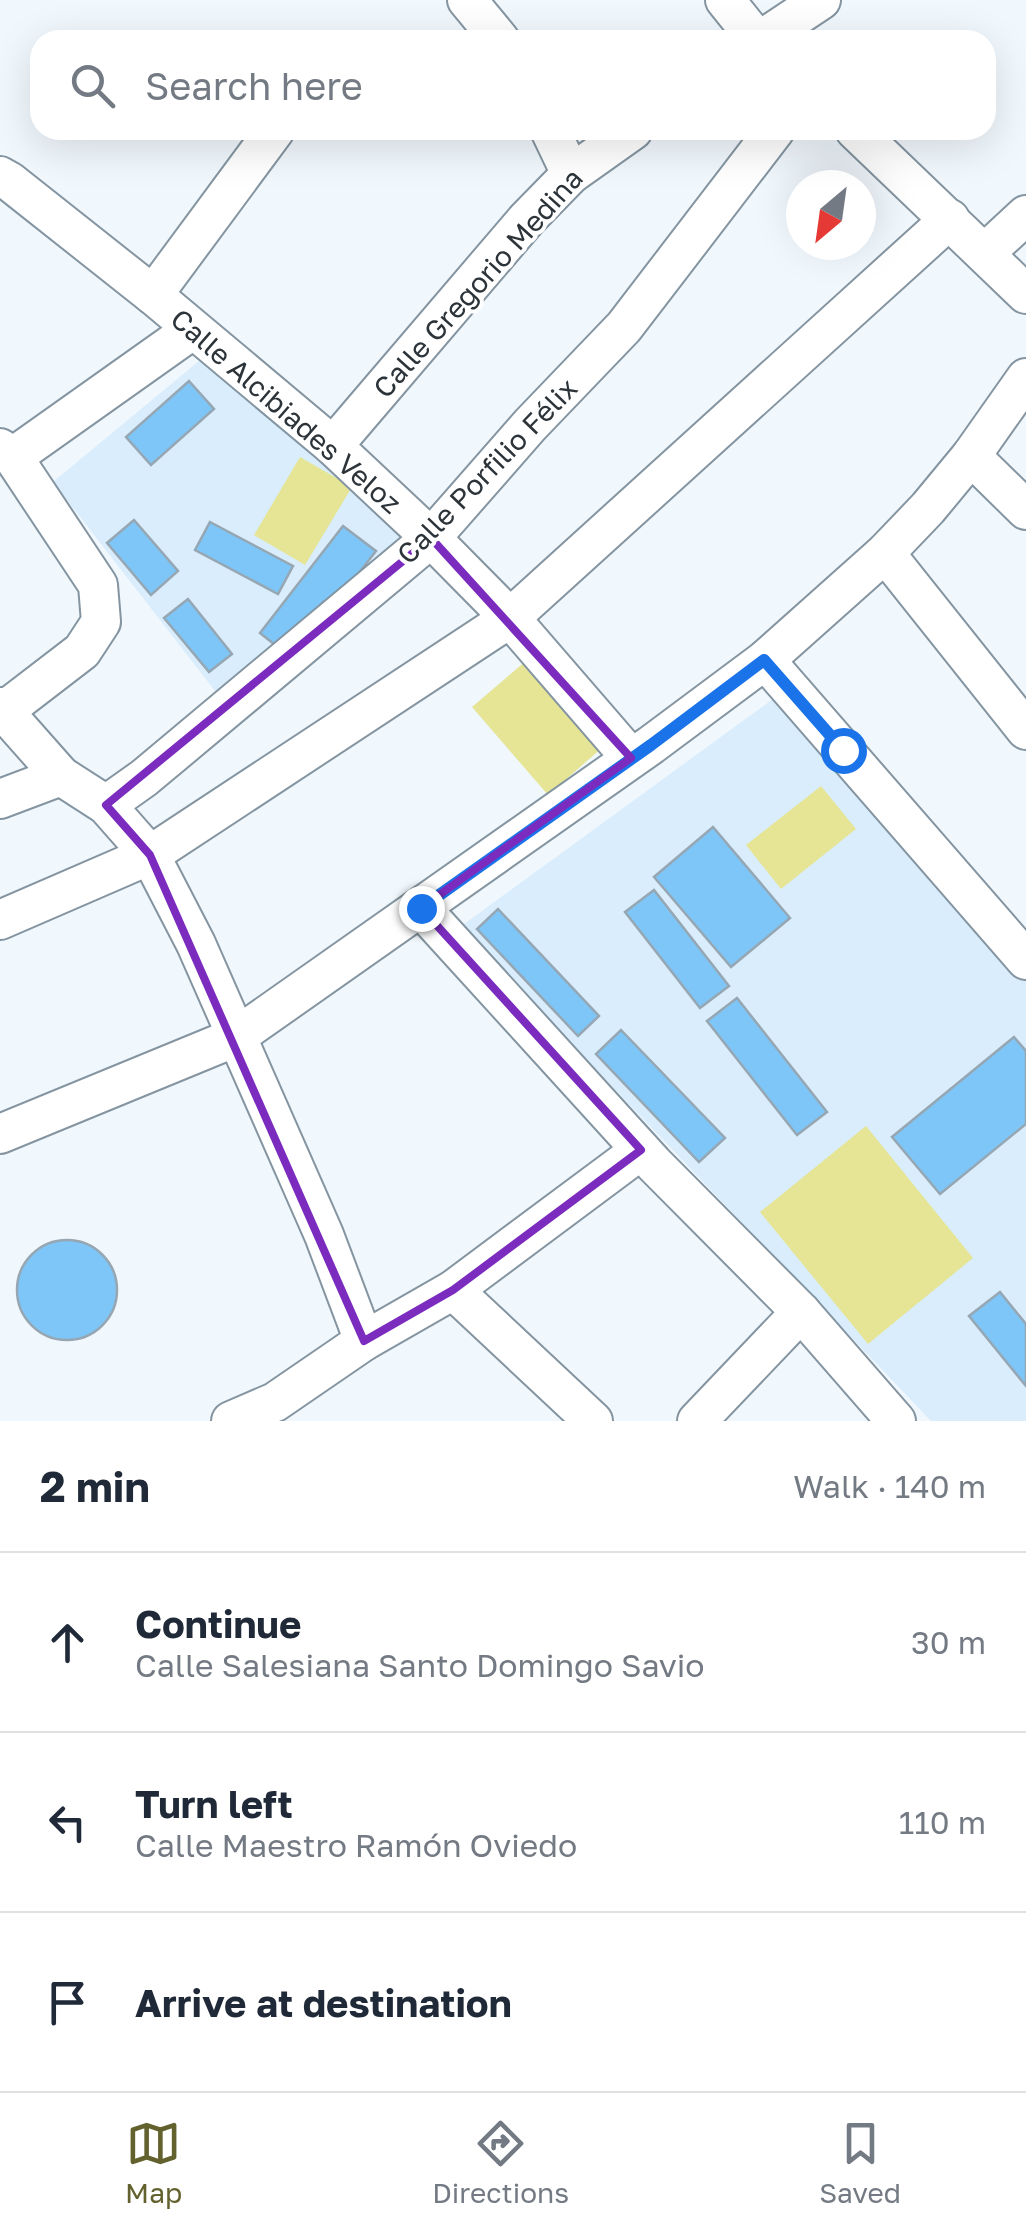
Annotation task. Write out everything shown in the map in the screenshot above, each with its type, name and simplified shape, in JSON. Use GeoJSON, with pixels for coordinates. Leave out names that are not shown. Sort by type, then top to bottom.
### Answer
{"type":"FeatureCollection","features":[{"type":"Feature","properties":{"kind":"street"},"geometry":{"type":"LineString","coordinates":[[467,0],[492,30]]}},
{"type":"Feature","properties":{"kind":"street"},"geometry":{"type":"LineString","coordinates":[[725,0],[750,30]]}},
{"type":"Feature","properties":{"kind":"street"},"geometry":{"type":"LineString","coordinates":[[774,30],[821,0]]}},
{"type":"Feature","properties":{"kind":"street"},"geometry":{"type":"LineString","coordinates":[[153,295],[268,140]]}},
{"type":"Feature","properties":{"kind":"street"},"geometry":{"type":"LineString","coordinates":[[555,140],[571,174]]}},
{"type":"Feature","properties":{"kind":"street","name":"Calle Gregorio Medina"},"geometry":{"type":"LineString","coordinates":[[333,446],[526,220],[571,174],[619,140]]}},
{"type":"Feature","properties":{"kind":"street","name":"Calle Porfilio Félix"},"geometry":{"type":"LineString","coordinates":[[106,805],[144,778],[431,538],[624,326],[767,140]]}},
{"type":"Feature","properties":{"kind":"street"},"geometry":{"type":"LineString","coordinates":[[866,140],[1026,294]]}},
{"type":"Feature","properties":{"kind":"street","name":"Calle Alcibiades Veloz"},"geometry":{"type":"LineString","coordinates":[[0,176],[153,295],[333,446],[510,618],[632,758]]}},
{"type":"Feature","properties":{"kind":"street"},"geometry":{"type":"LineString","coordinates":[[986,253],[1026,215]]}},
{"type":"Feature","properties":{"kind":"street"},"geometry":{"type":"LineString","coordinates":[[0,920],[150,854],[510,618],[950,219]]}},
{"type":"Feature","properties":{"kind":"street"},"geometry":{"type":"LineString","coordinates":[[192,330],[6,452],[98,584],[101,622],[82,651],[2,709],[61,776],[106,805],[150,854],[196,944],[324,1235],[364,1341]]}},
{"type":"Feature","properties":{"kind":"street"},"geometry":{"type":"LineString","coordinates":[[0,1134],[236,1037],[632,758],[764,660],[884,553],[972,456],[1026,378]]}},
{"type":"Feature","properties":{"kind":"street"},"geometry":{"type":"LineString","coordinates":[[972,456],[1026,510]]}},
{"type":"Feature","properties":{"kind":"street"},"geometry":{"type":"LineString","coordinates":[[884,553],[1026,730]]}},
{"type":"Feature","properties":{"kind":"street"},"geometry":{"type":"LineString","coordinates":[[764,660],[1026,960]]}},
{"type":"Feature","properties":{"kind":"street"},"geometry":{"type":"LineString","coordinates":[[0,799],[61,776]]}},
{"type":"Feature","properties":{"kind":"street"},"geometry":{"type":"LineString","coordinates":[[421,908],[641,1150],[801,1312],[896,1421]]}},
{"type":"Feature","properties":{"kind":"street"},"geometry":{"type":"LineString","coordinates":[[231,1421],[283,1411],[364,1341],[453,1290],[641,1150]]}},
{"type":"Feature","properties":{"kind":"street"},"geometry":{"type":"LineString","coordinates":[[453,1290],[593,1421]]}},
{"type":"Feature","properties":{"kind":"street"},"geometry":{"type":"LineString","coordinates":[[696,1421],[801,1312]]}},
{"type":"Feature","properties":{"kind":"highlighted area"},"geometry":{"type":"Polygon","coordinates":[[[431,538],[631,758],[421,908],[641,1150],[453,1290],[364,1341],[150,855],[106,805],[431,538]]]}},
{"type":"Feature","properties":{"kind":"shaded area"},"geometry":{"type":"Polygon","coordinates":[[[205,356],[420,539],[229,709],[53,482],[205,356]]]}},
{"type":"Feature","properties":{"kind":"shaded area"},"geometry":{"type":"Polygon","coordinates":[[[300,457],[352,487],[305,565],[254,535],[300,457]]]}},
{"type":"Feature","properties":{"kind":"shaded area"},"geometry":{"type":"Polygon","coordinates":[[[528,659],[603,747],[548,795],[472,707],[528,659]]]}},
{"type":"Feature","properties":{"kind":"shaded area"},"geometry":{"type":"Polygon","coordinates":[[[777,696],[1026,970],[1026,1421],[931,1421],[460,927],[777,696]]]}},
{"type":"Feature","properties":{"kind":"shaded area"},"geometry":{"type":"Polygon","coordinates":[[[821,786],[856,829],[781,889],[746,845],[821,786]]]}},
{"type":"Feature","properties":{"kind":"shaded area"},"geometry":{"type":"Polygon","coordinates":[[[866,1126],[973,1258],[868,1344],[760,1212],[866,1126]]]}},
{"type":"Feature","properties":{"kind":"building"},"geometry":{"type":"Polygon","coordinates":[[[189,381],[214,409],[151,465],[126,437],[189,381]]]}},
{"type":"Feature","properties":{"kind":"building"},"geometry":{"type":"Polygon","coordinates":[[[134,520],[178,571],[151,595],[107,543],[134,520]]]}},
{"type":"Feature","properties":{"kind":"building"},"geometry":{"type":"Polygon","coordinates":[[[210,522],[293,566],[278,594],[195,550],[210,522]]]}},
{"type":"Feature","properties":{"kind":"building"},"geometry":{"type":"Polygon","coordinates":[[[343,526],[376,551],[331,609],[323,602],[284,652],[260,633],[343,526]]]}},
{"type":"Feature","properties":{"kind":"building"},"geometry":{"type":"Polygon","coordinates":[[[188,599],[232,654],[209,672],[164,618],[188,599]]]}},
{"type":"Feature","properties":{"kind":"building"},"geometry":{"type":"Polygon","coordinates":[[[713,827],[790,918],[731,967],[654,877],[713,827]]]}},
{"type":"Feature","properties":{"kind":"building"},"geometry":{"type":"Polygon","coordinates":[[[654,890],[729,986],[700,1008],[625,912],[654,890]]]}},
{"type":"Feature","properties":{"kind":"building"},"geometry":{"type":"Polygon","coordinates":[[[498,909],[599,1016],[578,1036],[477,929],[498,909]]]}},
{"type":"Feature","properties":{"kind":"building"},"geometry":{"type":"Polygon","coordinates":[[[737,998],[827,1112],[797,1135],[707,1021],[737,998]]]}},
{"type":"Feature","properties":{"kind":"building"},"geometry":{"type":"Polygon","coordinates":[[[621,1030],[725,1138],[699,1162],[596,1054],[621,1030]]]}},
{"type":"Feature","properties":{"kind":"building"},"geometry":{"type":"Polygon","coordinates":[[[1014,1037],[1026,1051],[1026,1124],[940,1194],[892,1137],[1014,1037]]]}},
{"type":"Feature","properties":{"kind":"building"},"geometry":{"type":"Polygon","coordinates":[[[67,1240],[95,1248],[109,1262],[117,1290],[109,1318],[95,1332],[67,1340],[39,1332],[25,1318],[17,1290],[25,1262],[39,1248],[67,1240]]]}},
{"type":"Feature","properties":{"kind":"building"},"geometry":{"type":"Polygon","coordinates":[[[1000,1292],[1026,1324],[1026,1386],[969,1316],[1000,1292]]]}},
{"type":"Feature","properties":{"kind":"route"},"geometry":{"type":"LineString","coordinates":[[421,908],[764,660],[843,750]]}}]}
